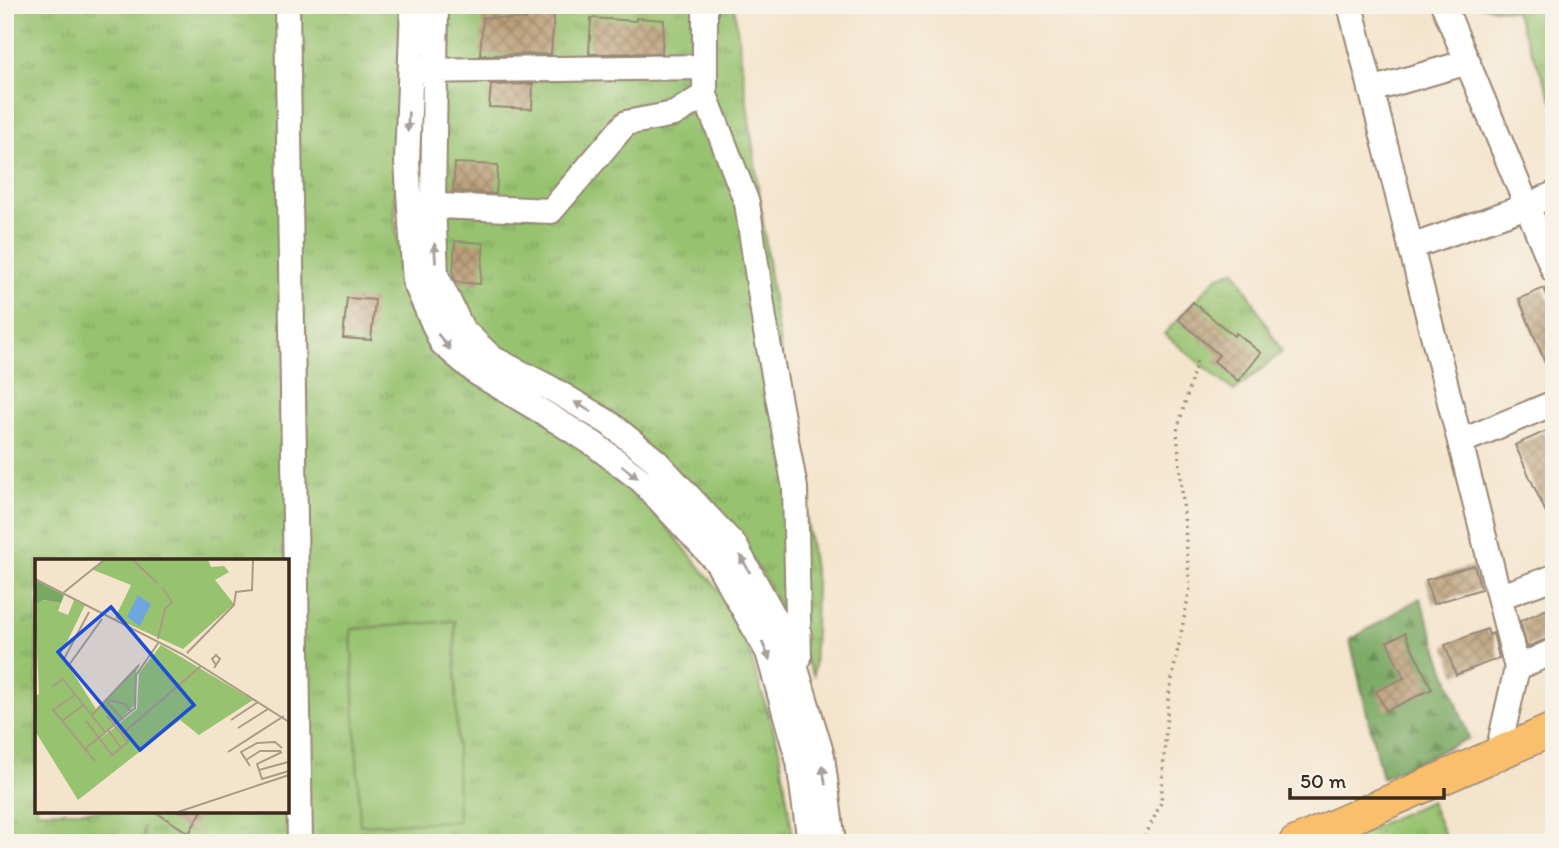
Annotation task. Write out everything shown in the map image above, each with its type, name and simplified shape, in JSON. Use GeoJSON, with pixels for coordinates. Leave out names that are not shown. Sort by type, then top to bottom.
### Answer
{"type":"FeatureCollection","features":[{"type":"Feature","properties":{"kind":"main road"},"geometry":{"type":"LineString","coordinates":[[1295,843],[1554,729]]}},
{"type":"Feature","properties":{"kind":"street"},"geometry":{"type":"LineString","coordinates":[[287,5],[300,843]]}},
{"type":"Feature","properties":{"kind":"street"},"geometry":{"type":"LineString","coordinates":[[413,5],[422,71],[421,204],[415,282],[442,343],[477,373],[594,444],[642,481],[717,562],[768,652],[799,762],[810,843]]}},
{"type":"Feature","properties":{"kind":"street"},"geometry":{"type":"LineString","coordinates":[[422,71],[436,5]]}},
{"type":"Feature","properties":{"kind":"street"},"geometry":{"type":"LineString","coordinates":[[705,5],[705,95],[747,203],[766,332],[795,488],[799,677]]}},
{"type":"Feature","properties":{"kind":"street"},"geometry":{"type":"LineString","coordinates":[[1350,5],[1517,668],[1498,752]]}},
{"type":"Feature","properties":{"kind":"street"},"geometry":{"type":"LineString","coordinates":[[1444,6],[1554,271]]}},
{"type":"Feature","properties":{"kind":"street"},"geometry":{"type":"LineString","coordinates":[[1371,90],[1468,62]]}},
{"type":"Feature","properties":{"kind":"street"},"geometry":{"type":"LineString","coordinates":[[422,71],[705,67]]}},
{"type":"Feature","properties":{"kind":"street"},"geometry":{"type":"LineString","coordinates":[[421,204],[551,211],[626,123],[674,114],[705,95]]}},
{"type":"Feature","properties":{"kind":"street"},"geometry":{"type":"LineString","coordinates":[[1411,247],[1554,194]]}},
{"type":"Feature","properties":{"kind":"street"},"geometry":{"type":"LineString","coordinates":[[421,204],[436,275],[462,330],[492,358],[609,423],[656,461],[735,546],[788,642],[822,755],[833,843]]}},
{"type":"Feature","properties":{"kind":"street"},"geometry":{"type":"LineString","coordinates":[[1460,442],[1554,403]]}},
{"type":"Feature","properties":{"kind":"street"},"geometry":{"type":"LineString","coordinates":[[1499,597],[1554,577]]}},
{"type":"Feature","properties":{"kind":"street"},"geometry":{"type":"LineString","coordinates":[[1517,668],[1554,651]]}},
{"type":"Feature","properties":{"kind":"path"},"geometry":{"type":"LineString","coordinates":[[1142,843],[1161,803],[1168,699],[1190,588],[1177,430],[1197,360]]}},
{"type":"Feature","properties":{"kind":"green space"},"geometry":{"type":"Polygon","coordinates":[[[5,5],[401,5],[395,221],[405,289],[577,447],[648,504],[719,590],[747,645],[779,748],[794,843],[293,843],[289,559],[35,559],[35,813],[289,813],[289,758],[290,843],[144,843],[143,826],[143,843],[5,843],[5,5]]]}},
{"type":"Feature","properties":{"kind":"green space"},"geometry":{"type":"Polygon","coordinates":[[[446,5],[701,5],[702,62],[444,66],[446,5]]]}},
{"type":"Feature","properties":{"kind":"green space"},"geometry":{"type":"Polygon","coordinates":[[[710,5],[734,5],[775,314],[816,582],[814,676],[762,573],[681,475],[481,340],[447,277],[441,211],[552,216],[628,127],[709,99],[710,5]]]}},
{"type":"Feature","properties":{"kind":"green space"},"geometry":{"type":"Polygon","coordinates":[[[1473,5],[1554,5],[1554,104],[1515,11],[1473,5]]]}},
{"type":"Feature","properties":{"kind":"green space"},"geometry":{"type":"Polygon","coordinates":[[[701,71],[700,93],[623,118],[547,205],[441,201],[443,76],[701,71]]]}},
{"type":"Feature","properties":{"kind":"green space"},"geometry":{"type":"Polygon","coordinates":[[[1235,270],[1282,352],[1234,391],[1164,334],[1217,277],[1235,270]]]}},
{"type":"Feature","properties":{"kind":"green space"},"geometry":{"type":"Polygon","coordinates":[[[1420,598],[1469,738],[1382,778],[1350,640],[1420,598]]]}},
{"type":"Feature","properties":{"kind":"green space"},"geometry":{"type":"Polygon","coordinates":[[[455,621],[458,821],[360,825],[351,629],[455,621]]]}},
{"type":"Feature","properties":{"kind":"green space"},"geometry":{"type":"Polygon","coordinates":[[[1430,801],[1448,843],[1339,843],[1430,801]]]}},
{"type":"Feature","properties":{"kind":"building"},"geometry":{"type":"Polygon","coordinates":[[[526,14],[554,16],[551,54],[480,55],[483,17],[526,20],[526,14]]]}},
{"type":"Feature","properties":{"kind":"building"},"geometry":{"type":"Polygon","coordinates":[[[591,18],[664,20],[662,53],[589,54],[591,18]]]}},
{"type":"Feature","properties":{"kind":"building"},"geometry":{"type":"Polygon","coordinates":[[[533,84],[532,109],[489,107],[491,85],[533,84]]]}},
{"type":"Feature","properties":{"kind":"building"},"geometry":{"type":"Polygon","coordinates":[[[455,163],[498,165],[496,194],[453,191],[455,163]]]}},
{"type":"Feature","properties":{"kind":"building"},"geometry":{"type":"Polygon","coordinates":[[[455,241],[484,243],[480,284],[456,282],[453,275],[455,241]]]}},
{"type":"Feature","properties":{"kind":"building"},"geometry":{"type":"Polygon","coordinates":[[[1544,288],[1554,312],[1553,382],[1519,299],[1544,288]]]}},
{"type":"Feature","properties":{"kind":"building"},"geometry":{"type":"Polygon","coordinates":[[[347,298],[375,300],[371,340],[343,338],[347,298]]]}},
{"type":"Feature","properties":{"kind":"building"},"geometry":{"type":"Polygon","coordinates":[[[1193,302],[1234,336],[1236,333],[1261,353],[1238,381],[1214,361],[1219,355],[1178,319],[1193,302]]]}},
{"type":"Feature","properties":{"kind":"building"},"geometry":{"type":"Polygon","coordinates":[[[1546,431],[1554,448],[1554,530],[1515,445],[1546,431]]]}},
{"type":"Feature","properties":{"kind":"building"},"geometry":{"type":"Polygon","coordinates":[[[1474,565],[1481,589],[1433,604],[1426,580],[1474,565]]]}},
{"type":"Feature","properties":{"kind":"building"},"geometry":{"type":"Polygon","coordinates":[[[1554,606],[1554,636],[1527,647],[1520,621],[1554,606]]]}},
{"type":"Feature","properties":{"kind":"building"},"geometry":{"type":"Polygon","coordinates":[[[1487,629],[1489,635],[1493,633],[1499,658],[1456,675],[1445,645],[1487,629]]]}},
{"type":"Feature","properties":{"kind":"building"},"geometry":{"type":"Polygon","coordinates":[[[1405,633],[1432,689],[1386,711],[1376,691],[1404,678],[1387,642],[1405,633]]]}},
{"type":"Feature","properties":{"kind":"building"},"geometry":{"type":"Polygon","coordinates":[[[157,813],[201,813],[189,833],[157,813]]]}}]}
